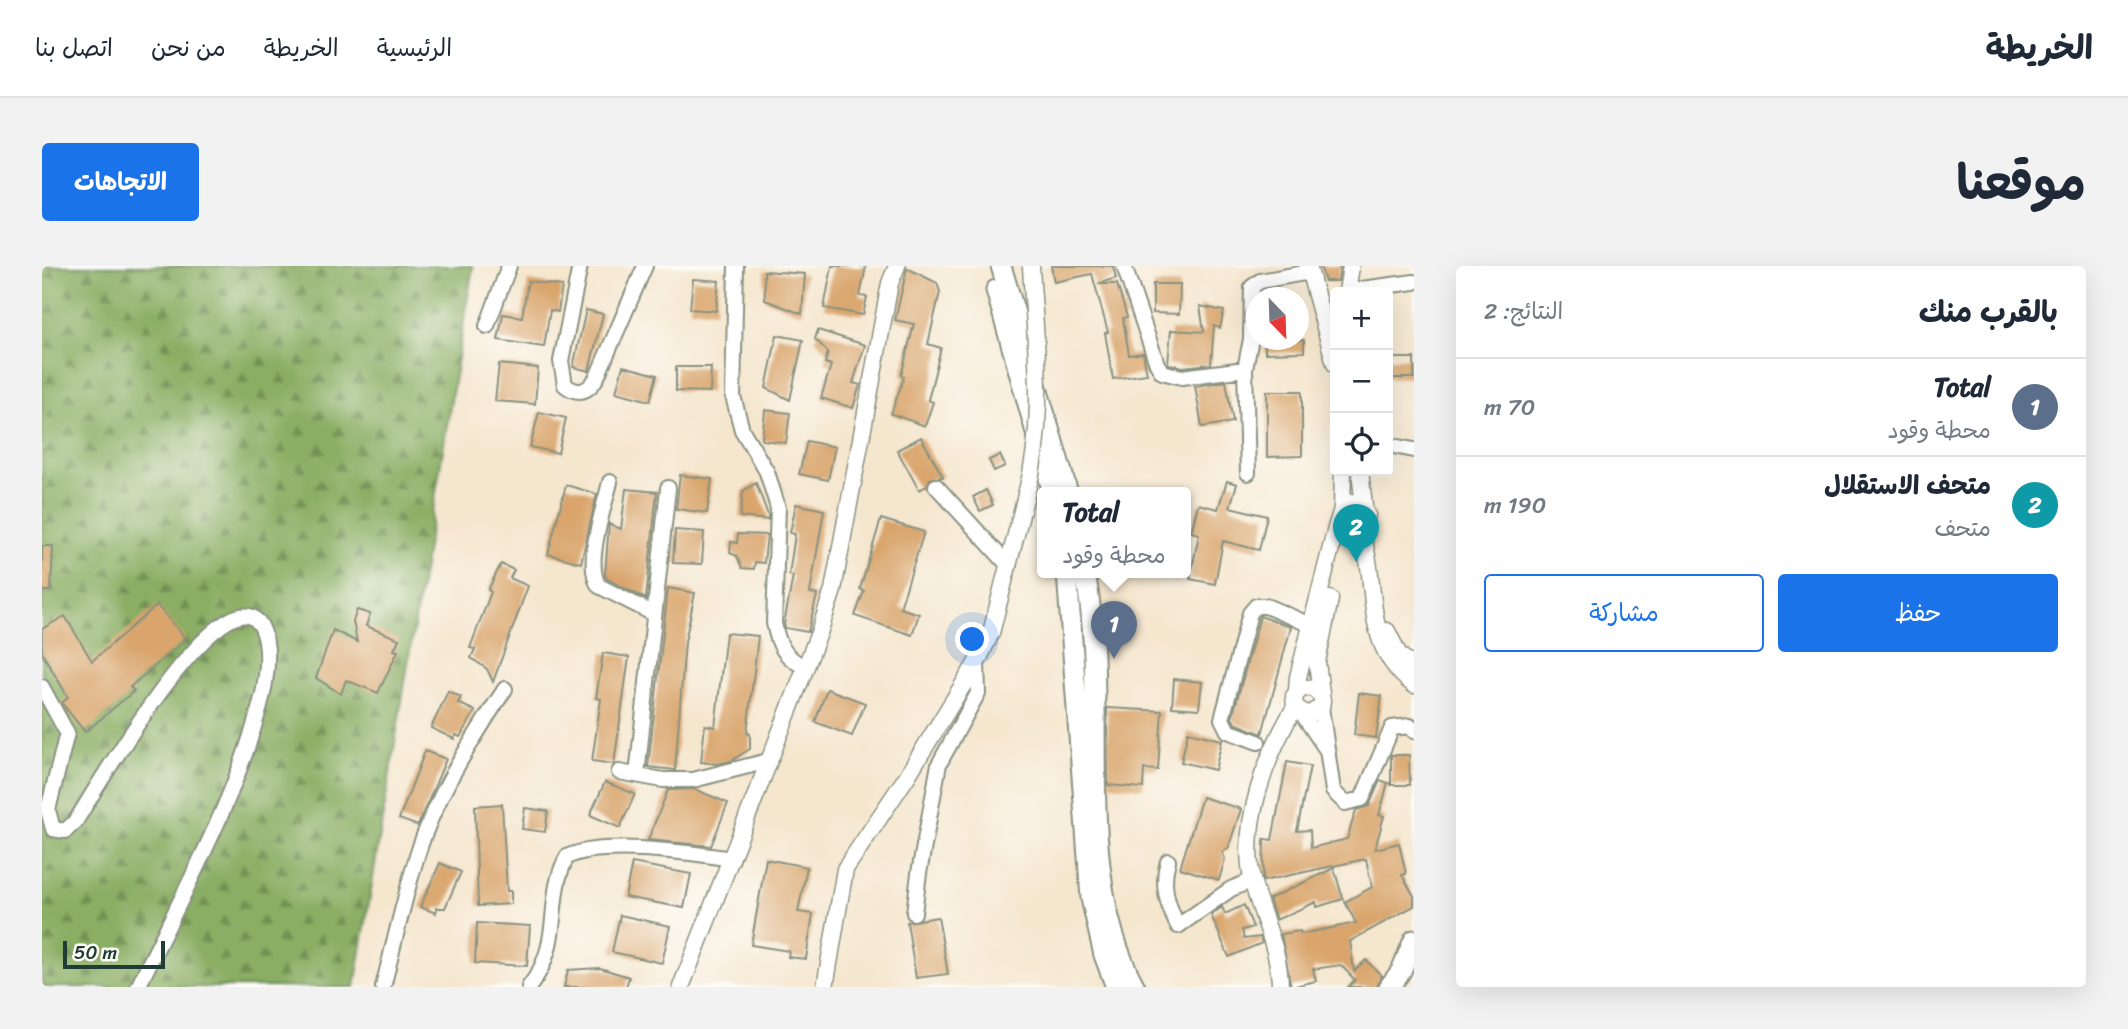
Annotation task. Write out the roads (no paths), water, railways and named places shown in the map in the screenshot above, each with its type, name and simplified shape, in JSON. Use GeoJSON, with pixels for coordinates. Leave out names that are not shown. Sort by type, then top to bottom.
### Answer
{"type":"FeatureCollection","features":[{"type":"Feature","properties":{"kind":"main road"},"geometry":{"type":"LineString","coordinates":[[988,266],[1051,487]]}},
{"type":"Feature","properties":{"kind":"main road"},"geometry":{"type":"LineString","coordinates":[[1001,266],[1066,487]]}},
{"type":"Feature","properties":{"kind":"main road"},"geometry":{"type":"LineString","coordinates":[[1067,578],[1091,898],[1104,955],[1116,987]]}},
{"type":"Feature","properties":{"kind":"main road"},"geometry":{"type":"LineString","coordinates":[[1086,578],[1093,646],[1097,817],[1108,923],[1135,987]]}},
{"type":"Feature","properties":{"kind":"main road"},"geometry":{"type":"LineString","coordinates":[[1106,901],[1125,932],[1149,987]]}},
{"type":"Feature","properties":{"kind":"main road"},"geometry":{"type":"LineString","coordinates":[[1390,987],[1401,971],[1414,940]]}},
{"type":"Feature","properties":{"kind":"main road"},"geometry":{"type":"LineString","coordinates":[[1404,987],[1414,972]]}},
{"type":"Feature","properties":{"kind":"street"},"geometry":{"type":"LineString","coordinates":[[487,326],[509,266]]}},
{"type":"Feature","properties":{"kind":"street"},"geometry":{"type":"LineString","coordinates":[[580,266],[561,361],[565,385],[573,391],[583,391],[592,386],[645,266]]}},
{"type":"Feature","properties":{"kind":"street"},"geometry":{"type":"LineString","coordinates":[[736,266],[733,396],[742,429],[767,472],[778,508],[774,623],[777,641],[792,661],[806,667]]}},
{"type":"Feature","properties":{"kind":"street"},"geometry":{"type":"LineString","coordinates":[[888,266],[890,283]]}},
{"type":"Feature","properties":{"kind":"street"},"geometry":{"type":"LineString","coordinates":[[681,987],[701,930],[732,859],[806,667],[833,590],[890,283],[897,266]]}},
{"type":"Feature","properties":{"kind":"street"},"geometry":{"type":"LineString","coordinates":[[826,986],[845,869],[906,778],[977,662],[991,633],[1035,461],[1040,395],[1031,266]]}},
{"type":"Feature","properties":{"kind":"street"},"geometry":{"type":"LineString","coordinates":[[1124,266],[1162,372],[1182,377],[1245,369]]}},
{"type":"Feature","properties":{"kind":"street"},"geometry":{"type":"LineString","coordinates":[[1348,287],[1351,266]]}},
{"type":"Feature","properties":{"kind":"street"},"geometry":{"type":"LineString","coordinates":[[1248,473],[1245,369],[1251,339],[1252,287],[1261,281],[1309,269],[1327,309],[1334,350]]}},
{"type":"Feature","properties":{"kind":"street"},"geometry":{"type":"LineString","coordinates":[[1380,287],[1414,282]]}},
{"type":"Feature","properties":{"kind":"street"},"geometry":{"type":"LineString","coordinates":[[1393,446],[1414,450]]}},
{"type":"Feature","properties":{"kind":"street"},"geometry":{"type":"LineString","coordinates":[[1343,476],[1344,524],[1361,520]]}},
{"type":"Feature","properties":{"kind":"street"},"geometry":{"type":"LineString","coordinates":[[1360,476],[1361,520],[1368,555],[1376,631],[1389,661],[1414,685]]}},
{"type":"Feature","properties":{"kind":"street"},"geometry":{"type":"LineString","coordinates":[[610,482],[592,564],[593,578],[598,586],[654,614]]}},
{"type":"Feature","properties":{"kind":"street"},"geometry":{"type":"LineString","coordinates":[[936,486],[1009,566]]}},
{"type":"Feature","properties":{"kind":"street"},"geometry":{"type":"LineString","coordinates":[[636,775],[668,488]]}},
{"type":"Feature","properties":{"kind":"street"},"geometry":{"type":"LineString","coordinates":[[1328,752],[1298,704],[1313,626],[1342,511],[1350,502],[1376,549],[1388,634],[1399,655],[1414,667]]}},
{"type":"Feature","properties":{"kind":"street"},"geometry":{"type":"LineString","coordinates":[[1361,520],[1342,547],[1319,651],[1317,673],[1333,791],[1340,801],[1351,804],[1365,793],[1392,728],[1410,726],[1414,730]]}},
{"type":"Feature","properties":{"kind":"street"},"geometry":{"type":"LineString","coordinates":[[1258,742],[1227,731],[1222,719],[1250,613],[1256,606],[1266,606],[1313,626]]}},
{"type":"Feature","properties":{"kind":"street"},"geometry":{"type":"LineString","coordinates":[[42,687],[67,733],[48,810],[53,829],[65,831],[75,822],[150,705],[197,646],[239,617],[250,617],[260,624],[265,639],[267,659],[263,692],[251,735],[221,812],[138,987]]}},
{"type":"Feature","properties":{"kind":"street"},"geometry":{"type":"LineString","coordinates":[[914,914],[939,764],[978,693],[977,662]]}},
{"type":"Feature","properties":{"kind":"street"},"geometry":{"type":"LineString","coordinates":[[1280,987],[1280,967],[1252,880],[1251,832],[1273,748],[1298,704],[1313,688],[1321,701]]}},
{"type":"Feature","properties":{"kind":"street"},"geometry":{"type":"LineString","coordinates":[[383,987],[417,855],[430,823],[472,741],[505,689]]}},
{"type":"Feature","properties":{"kind":"street"},"geometry":{"type":"LineString","coordinates":[[1298,704],[1313,714],[1321,701]]}},
{"type":"Feature","properties":{"kind":"street"},"geometry":{"type":"LineString","coordinates":[[618,772],[663,780],[692,780],[768,761]]}},
{"type":"Feature","properties":{"kind":"street"},"geometry":{"type":"LineString","coordinates":[[529,987],[548,957],[560,874],[567,857],[592,849],[698,854],[732,859]]}},
{"type":"Feature","properties":{"kind":"street"},"geometry":{"type":"LineString","coordinates":[[1168,861],[1164,873],[1167,906],[1178,926],[1231,889],[1252,880]]}},
{"type":"Feature","properties":{"kind":"place","name":"متحف الاستقلال"},"geometry":{"type":"Point","coordinates":[1356,562]}},
{"type":"Feature","properties":{"kind":"place","name":"Total"},"geometry":{"type":"Point","coordinates":[1114,659]}}]}
